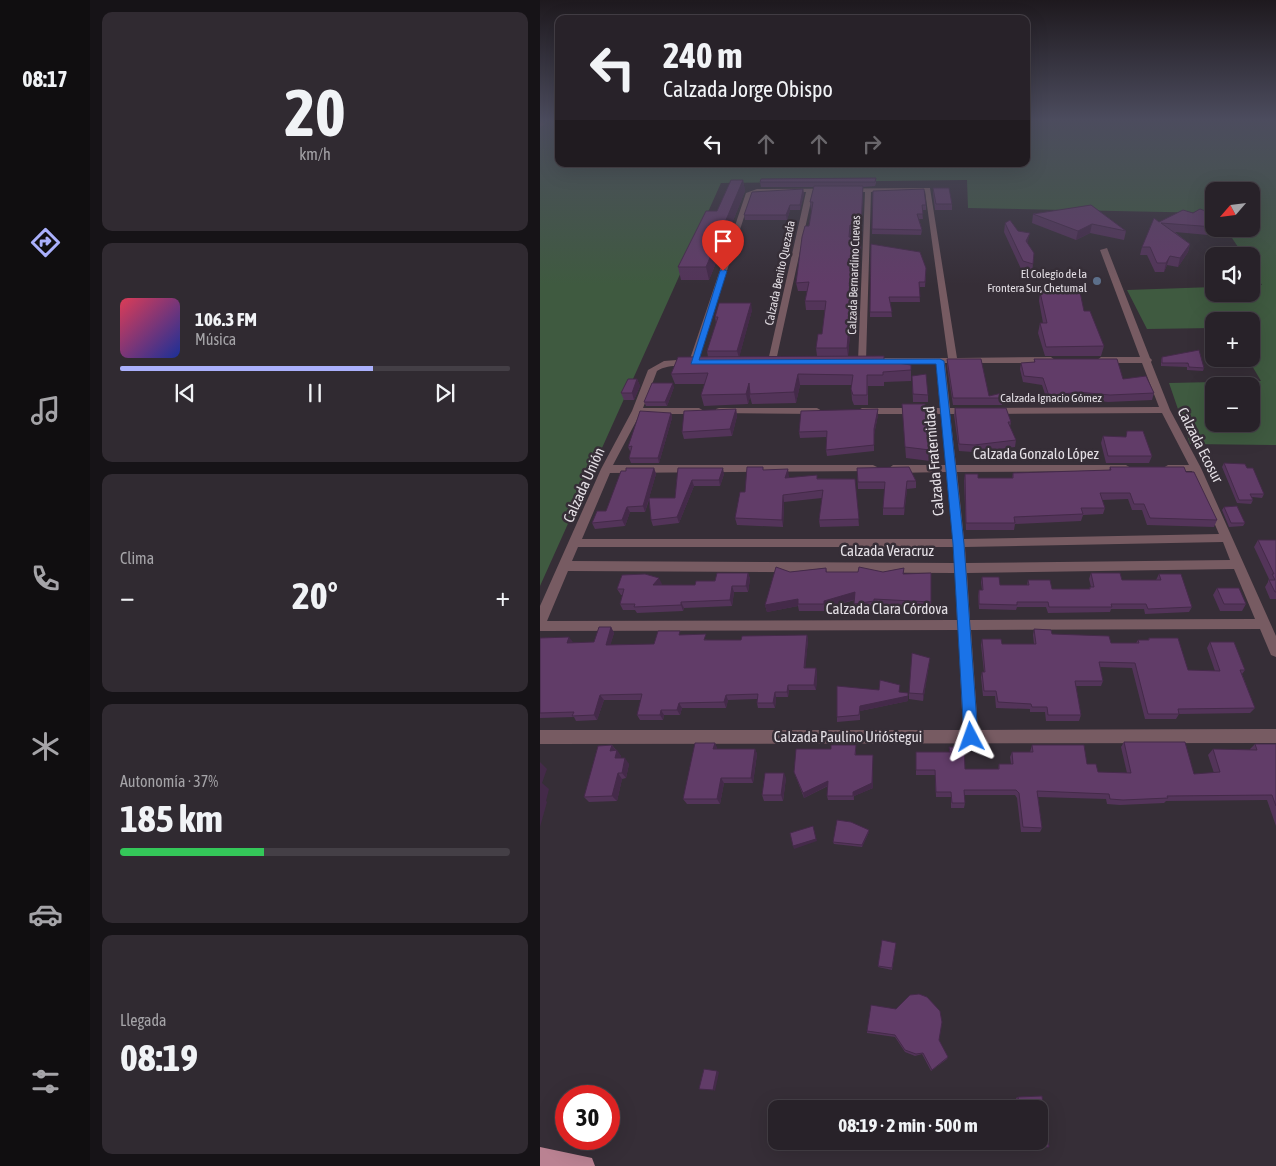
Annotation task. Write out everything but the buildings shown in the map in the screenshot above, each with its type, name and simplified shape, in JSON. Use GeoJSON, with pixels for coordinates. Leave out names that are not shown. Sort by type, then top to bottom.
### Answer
{"type":"FeatureCollection","features":[{"type":"Feature","properties":{"kind":"main road"},"geometry":{"type":"LineString","coordinates":[[540,1158],[584,1166]]}},
{"type":"Feature","properties":{"kind":"street"},"geometry":{"type":"LineString","coordinates":[[810,190],[928,189],[953,361]]}},
{"type":"Feature","properties":{"kind":"street","name":"Calzada Unión"},"geometry":{"type":"LineString","coordinates":[[540,621],[606,469],[637,411],[653,370],[659,365],[699,362],[748,194],[757,191],[810,190]]}},
{"type":"Feature","properties":{"kind":"street","name":"Calzada Benito Quezada"},"geometry":{"type":"LineString","coordinates":[[772,361],[810,190]]}},
{"type":"Feature","properties":{"kind":"street","name":"Calzada Bernardino Cuevas"},"geometry":{"type":"LineString","coordinates":[[868,190],[858,361],[940,361]]}},
{"type":"Feature","properties":{"kind":"street","name":"Calzada Ecosur"},"geometry":{"type":"LineString","coordinates":[[1104,250],[1148,360],[1165,410],[1196,468],[1276,651]]}},
{"type":"Feature","properties":{"kind":"street"},"geometry":{"type":"LineString","coordinates":[[940,361],[1060,360]]}},
{"type":"Feature","properties":{"kind":"street"},"geometry":{"type":"LineString","coordinates":[[1089,360],[1148,360]]}},
{"type":"Feature","properties":{"kind":"street","name":"Calzada Fraternidad"},"geometry":{"type":"LineString","coordinates":[[940,361],[960,568],[971,737]]}},
{"type":"Feature","properties":{"kind":"street","name":"Calzada Ignacio Gómez"},"geometry":{"type":"LineString","coordinates":[[846,411],[1165,410]]}},
{"type":"Feature","properties":{"kind":"street"},"geometry":{"type":"LineString","coordinates":[[637,411],[826,411]]}},
{"type":"Feature","properties":{"kind":"street","name":"Calzada Gonzalo López"},"geometry":{"type":"LineString","coordinates":[[606,469],[1138,468]]}},
{"type":"Feature","properties":{"kind":"street"},"geometry":{"type":"LineString","coordinates":[[1157,468],[1196,468]]}},
{"type":"Feature","properties":{"kind":"street","name":"Calzada Veracruz"},"geometry":{"type":"LineString","coordinates":[[574,543],[958,544],[1227,538]]}},
{"type":"Feature","properties":{"kind":"street"},"geometry":{"type":"LineString","coordinates":[[805,543],[806,567]]}},
{"type":"Feature","properties":{"kind":"street","name":"Calzada Veracruz"},"geometry":{"type":"LineString","coordinates":[[565,566],[960,568],[1239,564]]}},
{"type":"Feature","properties":{"kind":"street","name":"Calzada Clara Córdova"},"geometry":{"type":"LineString","coordinates":[[540,626],[1264,624]]}},
{"type":"Feature","properties":{"kind":"street","name":"Calzada Paulino Urióstegui"},"geometry":{"type":"LineString","coordinates":[[540,737],[1276,736]]}},
{"type":"Feature","properties":{"kind":"green space"},"geometry":{"type":"Polygon","coordinates":[[[540,175],[1276,175],[1276,445],[1190,444],[1169,383],[1205,382],[1205,432],[1260,432],[1261,381],[1253,367],[1260,367],[1260,312],[1205,312],[1205,328],[1147,329],[1127,290],[1205,287],[1205,302],[1260,302],[1260,285],[1262,285],[1260,282],[1260,247],[1238,247],[1232,238],[1260,238],[1260,182],[1205,182],[1205,213],[968,208],[967,180],[721,183],[540,586],[540,175]]]}},
{"type":"Feature","properties":{"kind":"place","name":"El Colegio de la Frontera Sur, Chetumal"},"geometry":{"type":"Point","coordinates":[1097,281]}},
{"type":"Feature","properties":{"kind":"route"},"geometry":{"type":"LineString","coordinates":[[723,271],[694,362],[940,361],[958,544],[971,737]]}}]}
